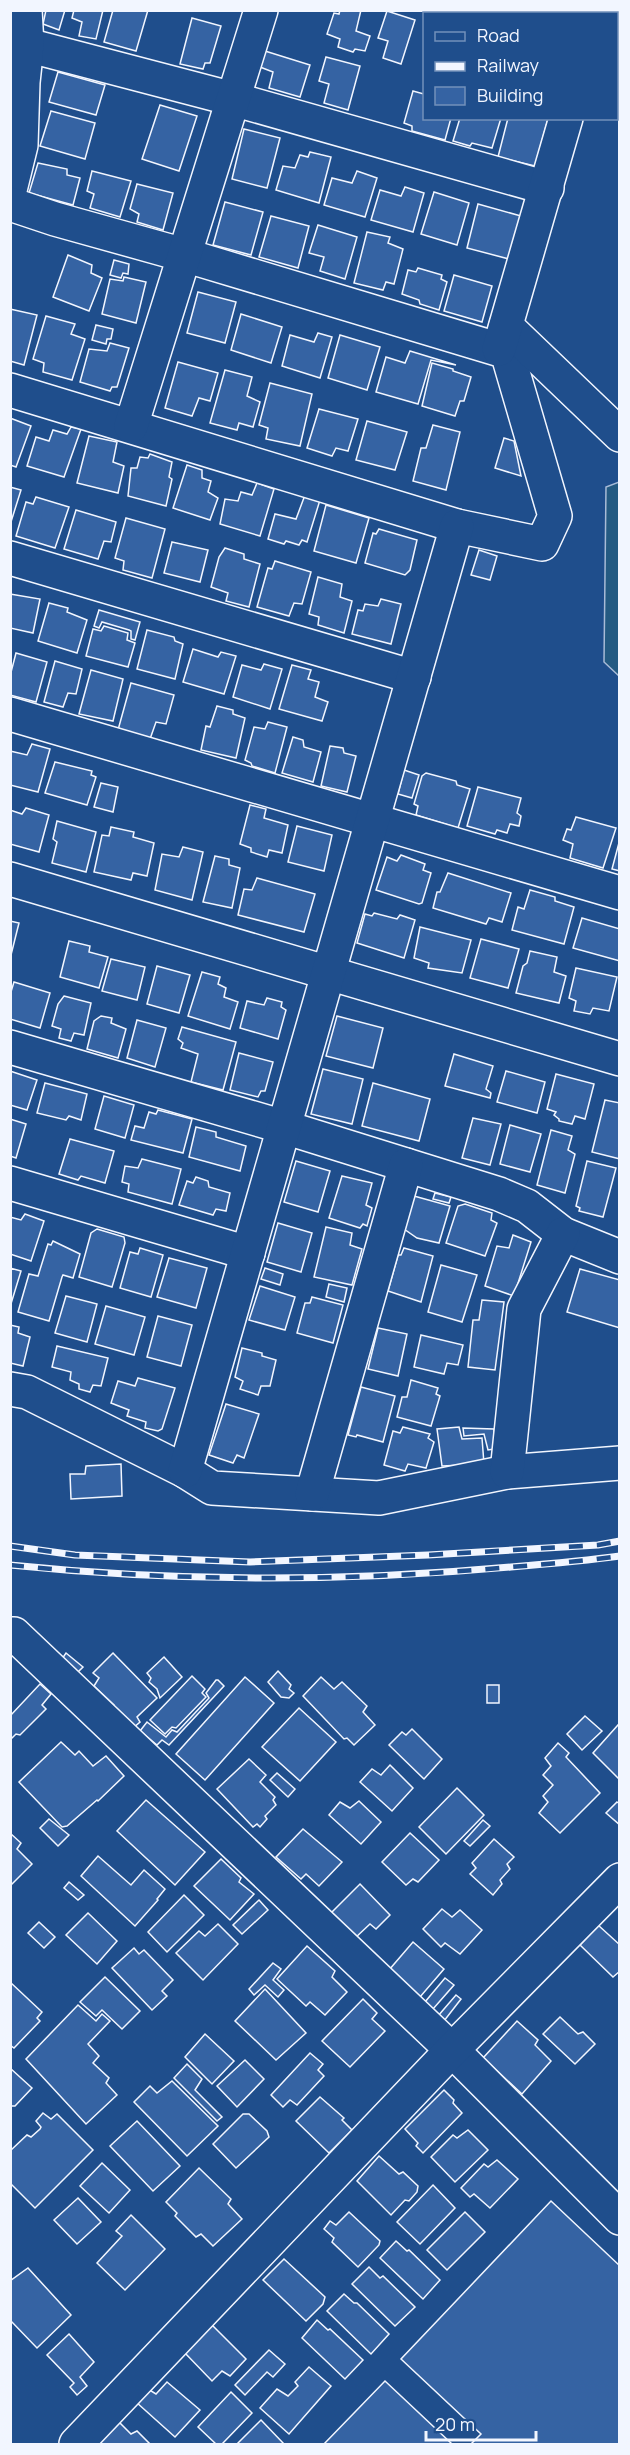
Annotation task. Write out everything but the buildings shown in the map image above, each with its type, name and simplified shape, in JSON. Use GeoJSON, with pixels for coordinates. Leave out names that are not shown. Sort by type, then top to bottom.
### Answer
{"type":"FeatureCollection","features":[{"type":"Feature","properties":{"kind":"street"},"geometry":{"type":"LineString","coordinates":[[10,190],[21,145],[22,82],[27,45],[25,10]]}},
{"type":"Feature","properties":{"kind":"street"},"geometry":{"type":"LineString","coordinates":[[131,426],[261,10]]}},
{"type":"Feature","properties":{"kind":"street"},"geometry":{"type":"LineString","coordinates":[[27,45],[233,99],[547,188]]}},
{"type":"Feature","properties":{"kind":"street"},"geometry":{"type":"LineString","coordinates":[[10,390],[458,526],[542,544],[555,516],[502,338],[565,120]]}},
{"type":"Feature","properties":{"kind":"street"},"geometry":{"type":"LineString","coordinates":[[10,204],[184,255],[502,338],[620,435]]}},
{"type":"Feature","properties":{"kind":"street"},"geometry":{"type":"LineString","coordinates":[[185,1472],[458,526]]}},
{"type":"Feature","properties":{"kind":"street"},"geometry":{"type":"LineString","coordinates":[[10,558],[414,677]]}},
{"type":"Feature","properties":{"kind":"street"},"geometry":{"type":"LineString","coordinates":[[10,714],[620,893]]}},
{"type":"Feature","properties":{"kind":"street"},"geometry":{"type":"LineString","coordinates":[[10,879],[620,1059]]}},
{"type":"Feature","properties":{"kind":"street"},"geometry":{"type":"LineString","coordinates":[[10,1047],[284,1127],[499,1194],[527,1206],[563,1234],[620,1257]]}},
{"type":"Feature","properties":{"kind":"street"},"geometry":{"type":"LineString","coordinates":[[312,1494],[406,1165]]}},
{"type":"Feature","properties":{"kind":"street"},"geometry":{"type":"LineString","coordinates":[[10,1184],[248,1253]]}},
{"type":"Feature","properties":{"kind":"street"},"geometry":{"type":"LineString","coordinates":[[507,1472],[524,1309],[563,1234]]}},
{"type":"Feature","properties":{"kind":"street"},"geometry":{"type":"LineString","coordinates":[[10,1389],[27,1392],[212,1488],[379,1498],[507,1472],[620,1463]]}},
{"type":"Feature","properties":{"kind":"street"},"geometry":{"type":"LineString","coordinates":[[10,1634],[14,1634],[452,2050],[620,2218]]}},
{"type":"Feature","properties":{"kind":"street"},"geometry":{"type":"LineString","coordinates":[[76,2445],[452,2050],[620,1880]]}},
{"type":"Feature","properties":{"kind":"shaded area"},"geometry":{"type":"Polygon","coordinates":[[[619,482],[619,676],[604,662],[606,487],[619,482]]]}},
{"type":"Feature","properties":{"kind":"railway"},"geometry":{"type":"LineString","coordinates":[[10,1546],[75,1555],[250,1562],[428,1555],[598,1545],[620,1541]]}},
{"type":"Feature","properties":{"kind":"railway"},"geometry":{"type":"LineString","coordinates":[[10,1565],[135,1575],[261,1578],[449,1572],[620,1556]]}}]}
